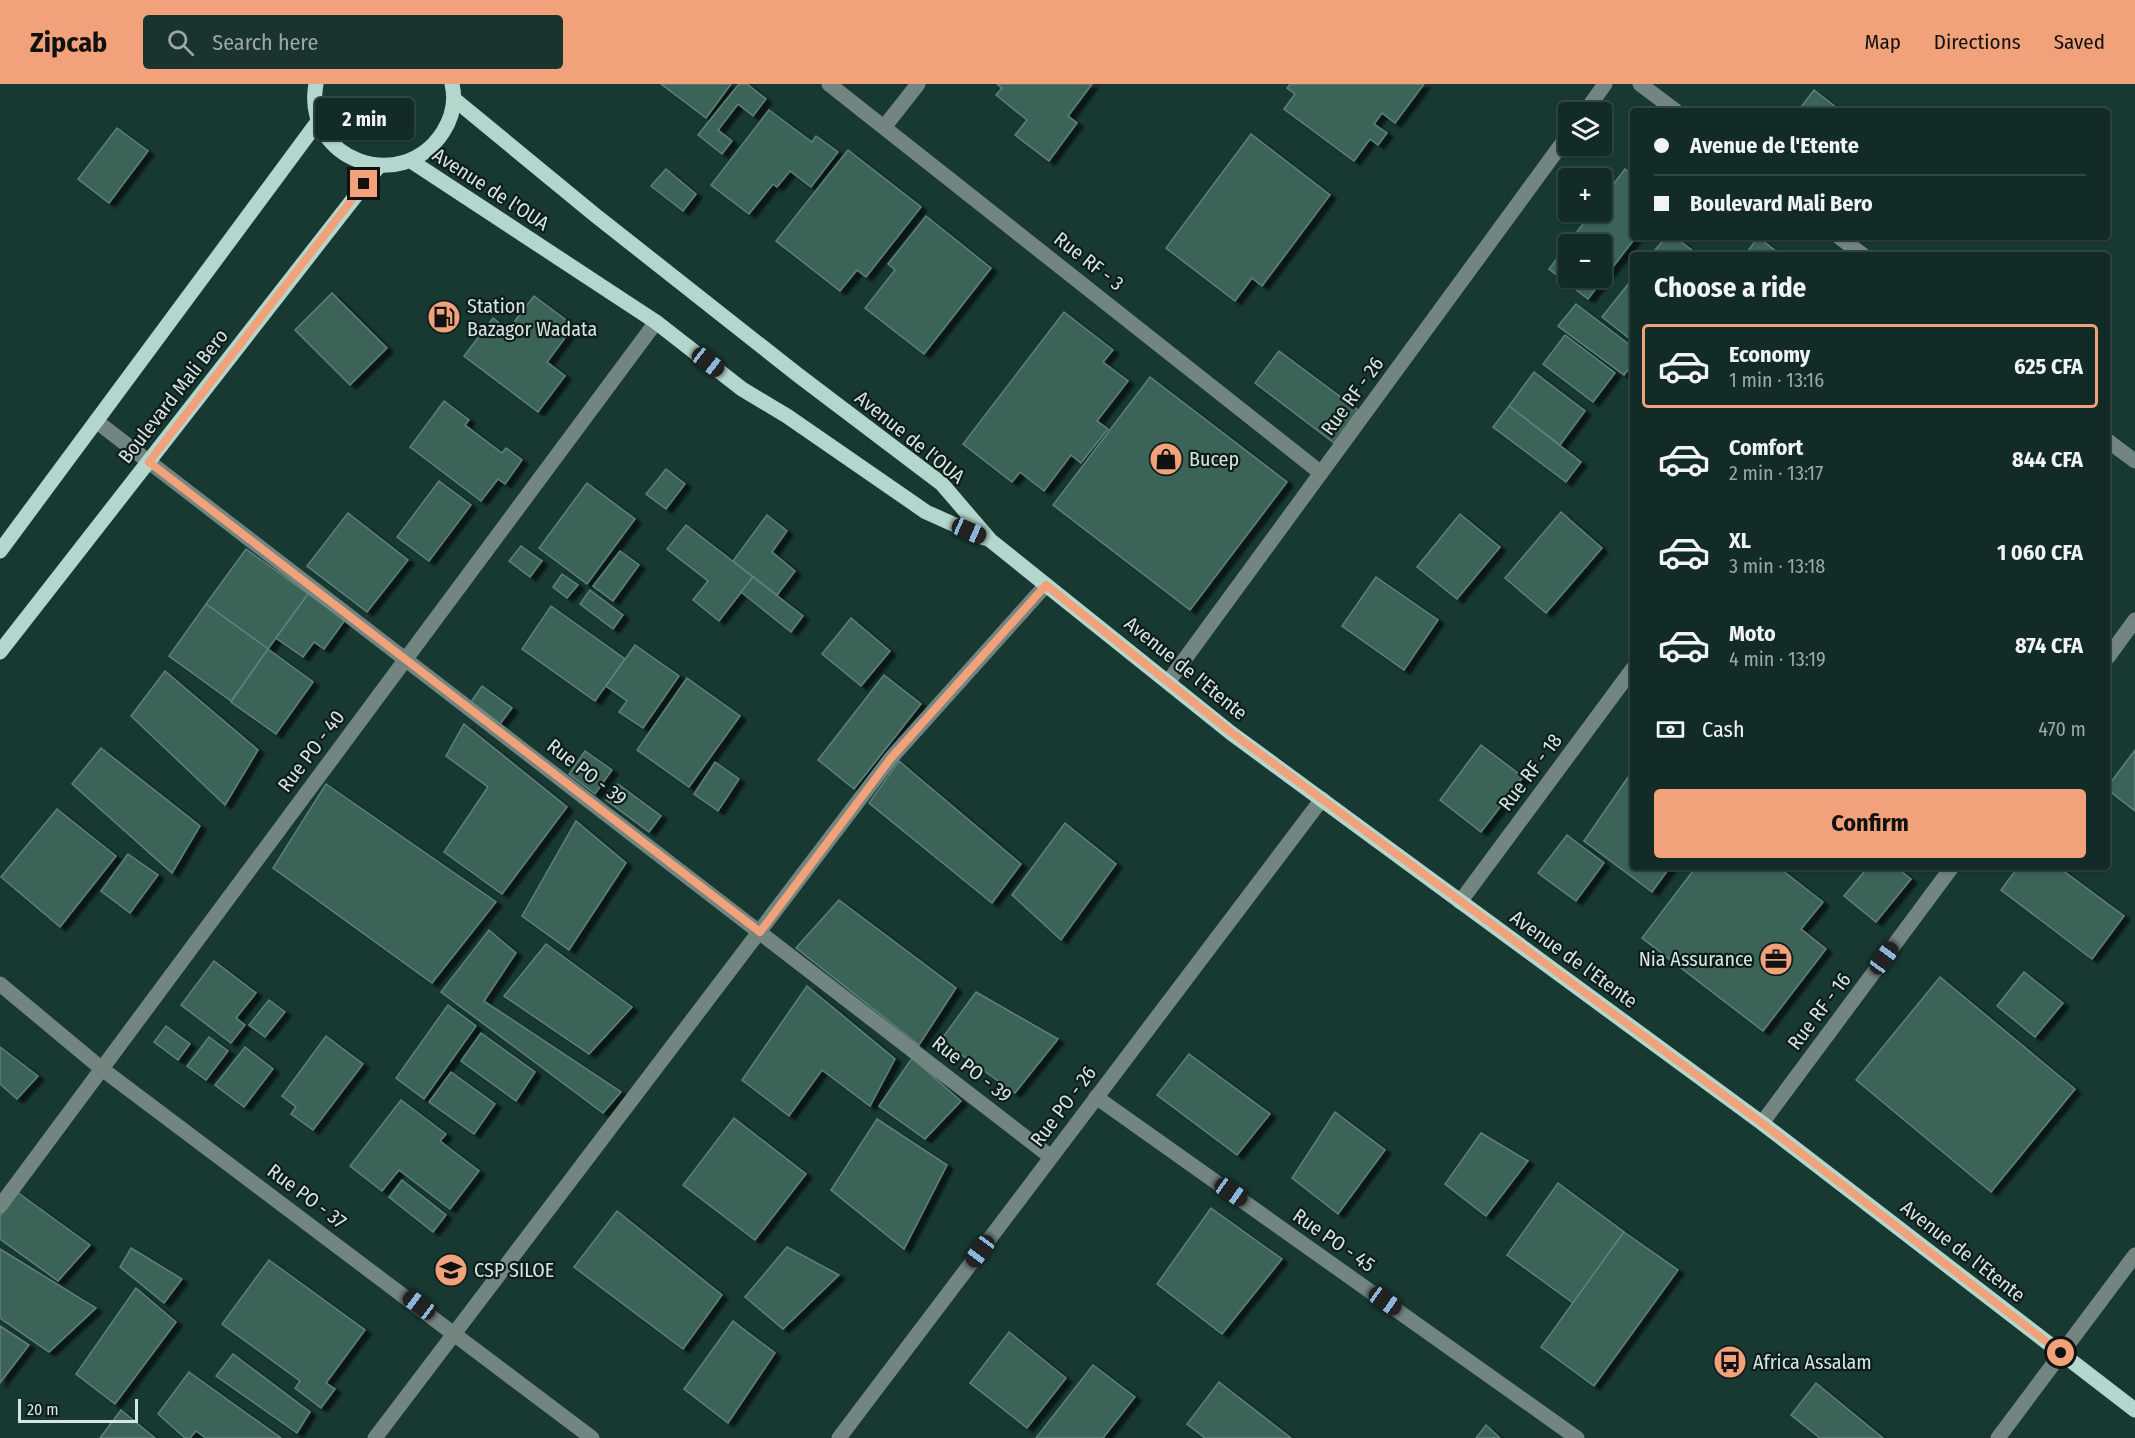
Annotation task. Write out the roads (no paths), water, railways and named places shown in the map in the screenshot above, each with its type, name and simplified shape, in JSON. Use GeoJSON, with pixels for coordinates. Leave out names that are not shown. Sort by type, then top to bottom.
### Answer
{"type":"FeatureCollection","features":[{"type":"Feature","properties":{"kind":"main road"},"geometry":{"type":"LineString","coordinates":[[312,86],[319,120],[336,147],[363,163],[379,166],[395,166],[411,161],[425,153],[436,142],[452,114],[453,91]]}},
{"type":"Feature","properties":{"kind":"main road","name":"Avenue de l'OUA"},"geometry":{"type":"LineString","coordinates":[[453,91],[595,215],[770,354],[942,484],[990,540]]}},
{"type":"Feature","properties":{"kind":"main road"},"geometry":{"type":"LineString","coordinates":[[0,551],[319,120]]}},
{"type":"Feature","properties":{"kind":"main road","name":"Avenue de l'OUA"},"geometry":{"type":"LineString","coordinates":[[411,161],[656,322],[742,389],[788,416],[927,512],[990,540]]}},
{"type":"Feature","properties":{"kind":"main road","name":"Boulevard Mali Bero"},"geometry":{"type":"LineString","coordinates":[[0,652],[379,166]]}},
{"type":"Feature","properties":{"kind":"main road","name":"Avenue de l'Etente"},"geometry":{"type":"LineString","coordinates":[[990,540],[1168,682],[1460,902],[1762,1123],[2135,1410]]}},
{"type":"Feature","properties":{"kind":"street","name":"Rue RF - 3"},"geometry":{"type":"LineString","coordinates":[[830,84],[1321,473]]}},
{"type":"Feature","properties":{"kind":"street"},"geometry":{"type":"LineString","coordinates":[[885,126],[918,84]]}},
{"type":"Feature","properties":{"kind":"street"},"geometry":{"type":"LineString","coordinates":[[1592,102],[1605,84]]}},
{"type":"Feature","properties":{"kind":"street"},"geometry":{"type":"LineString","coordinates":[[1641,84],[1672,108]]}},
{"type":"Feature","properties":{"kind":"street","name":"Rue RF - 26"},"geometry":{"type":"LineString","coordinates":[[1168,682],[1558,149]]}},
{"type":"Feature","properties":{"kind":"street"},"geometry":{"type":"LineString","coordinates":[[1843,240],[1859,252]]}},
{"type":"Feature","properties":{"kind":"street","name":"Rue PO - 40"},"geometry":{"type":"LineString","coordinates":[[0,1206],[656,322]]}},
{"type":"Feature","properties":{"kind":"street","name":"Rue PO - 39"},"geometry":{"type":"LineString","coordinates":[[96,421],[1051,1157]]}},
{"type":"Feature","properties":{"kind":"street"},"geometry":{"type":"LineString","coordinates":[[2110,442],[2135,461]]}},
{"type":"Feature","properties":{"kind":"street"},"geometry":{"type":"LineString","coordinates":[[375,1438],[457,1333],[891,758],[1046,585]]}},
{"type":"Feature","properties":{"kind":"street"},"geometry":{"type":"LineString","coordinates":[[2110,654],[2135,620]]}},
{"type":"Feature","properties":{"kind":"street","name":"Rue RF - 18"},"geometry":{"type":"LineString","coordinates":[[1460,902],[1630,672]]}},
{"type":"Feature","properties":{"kind":"street","name":"Rue PO - 26"},"geometry":{"type":"LineString","coordinates":[[839,1438],[1322,799]]}},
{"type":"Feature","properties":{"kind":"street","name":"Rue RF - 16"},"geometry":{"type":"LineString","coordinates":[[1762,1123],[1950,870]]}},
{"type":"Feature","properties":{"kind":"street","name":"Rue PO - 37"},"geometry":{"type":"LineString","coordinates":[[0,984],[102,1069],[457,1333],[592,1438]]}},
{"type":"Feature","properties":{"kind":"street","name":"Rue PO - 45"},"geometry":{"type":"LineString","coordinates":[[1096,1096],[1577,1438]]}},
{"type":"Feature","properties":{"kind":"street"},"geometry":{"type":"LineString","coordinates":[[1998,1438],[2135,1255]]}},
{"type":"Feature","properties":{"kind":"place","name":"Station Bazagor Wadata"},"geometry":{"type":"Point","coordinates":[444,317]}},
{"type":"Feature","properties":{"kind":"place","name":"Bucep"},"geometry":{"type":"Point","coordinates":[1166,459]}},
{"type":"Feature","properties":{"kind":"place","name":"Nia Assurance"},"geometry":{"type":"Point","coordinates":[1776,959]}},
{"type":"Feature","properties":{"kind":"place","name":"CSP SILOE"},"geometry":{"type":"Point","coordinates":[451,1270]}},
{"type":"Feature","properties":{"kind":"place","name":"Africa Assalam"},"geometry":{"type":"Point","coordinates":[1730,1362]}}]}
